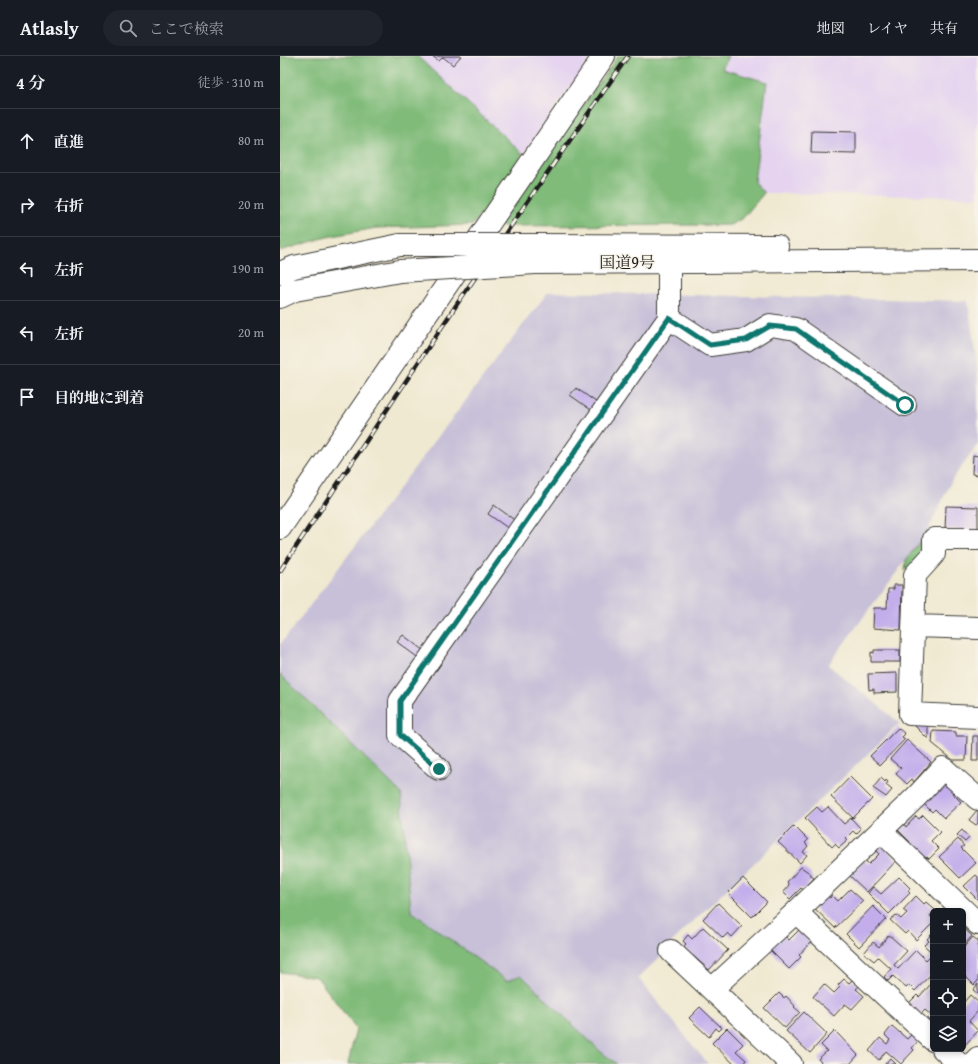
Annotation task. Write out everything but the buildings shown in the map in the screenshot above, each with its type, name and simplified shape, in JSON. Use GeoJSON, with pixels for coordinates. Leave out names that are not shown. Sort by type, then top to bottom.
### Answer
{"type":"FeatureCollection","features":[{"type":"Feature","properties":{"kind":"main road"},"geometry":{"type":"LineString","coordinates":[[280,528],[604,56]]}},
{"type":"Feature","properties":{"kind":"main road","name":"国道9号"},"geometry":{"type":"LineString","coordinates":[[280,273],[294,267],[400,245],[669,262],[978,260]]}},
{"type":"Feature","properties":{"kind":"main road","name":"国道9号"},"geometry":{"type":"LineString","coordinates":[[280,297],[295,290],[400,271],[536,254],[978,248]]}},
{"type":"Feature","properties":{"kind":"main road"},"geometry":{"type":"LineString","coordinates":[[439,769],[400,735],[400,701],[669,318],[669,262]]}},
{"type":"Feature","properties":{"kind":"main road"},"geometry":{"type":"LineString","coordinates":[[669,318],[710,345],[746,340],[770,326],[796,329],[905,405]]}},
{"type":"Feature","properties":{"kind":"main road"},"geometry":{"type":"LineString","coordinates":[[978,539],[934,539],[934,554],[915,575],[910,714],[978,717]]}},
{"type":"Feature","properties":{"kind":"main road"},"geometry":{"type":"LineString","coordinates":[[914,626],[978,628]]}},
{"type":"Feature","properties":{"kind":"main road"},"geometry":{"type":"LineString","coordinates":[[712,989],[881,831],[943,768],[978,799]]}},
{"type":"Feature","properties":{"kind":"main road"},"geometry":{"type":"LineString","coordinates":[[881,831],[978,924]]}},
{"type":"Feature","properties":{"kind":"main road"},"geometry":{"type":"LineString","coordinates":[[796,912],[930,1037]]}},
{"type":"Feature","properties":{"kind":"main road"},"geometry":{"type":"LineString","coordinates":[[671,951],[791,1064]]}},
{"type":"Feature","properties":{"kind":"main road"},"geometry":{"type":"LineString","coordinates":[[946,1052],[959,1064]]}},
{"type":"Feature","properties":{"kind":"main road"},"geometry":{"type":"LineString","coordinates":[[972,1064],[978,1058]]}},
{"type":"Feature","properties":{"kind":"shaded area"},"geometry":{"type":"Polygon","coordinates":[[[417,56],[592,56],[523,154],[417,56]]]}},
{"type":"Feature","properties":{"kind":"shaded area"},"geometry":{"type":"Polygon","coordinates":[[[728,56],[978,56],[978,197],[764,193],[754,183],[767,82],[722,69],[728,56]]]}},
{"type":"Feature","properties":{"kind":"shaded area"},"geometry":{"type":"Polygon","coordinates":[[[548,292],[968,301],[978,373],[978,445],[953,478],[928,530],[828,665],[900,723],[673,941],[664,953],[638,978],[708,1064],[617,1064],[411,911],[401,793],[280,674],[280,645],[548,292]]]}},
{"type":"Feature","properties":{"kind":"green space"},"geometry":{"type":"Polygon","coordinates":[[[280,56],[417,56],[523,154],[473,225],[376,228],[327,237],[280,251],[280,56]]]}},
{"type":"Feature","properties":{"kind":"green space"},"geometry":{"type":"Polygon","coordinates":[[[618,56],[728,56],[722,69],[767,82],[754,182],[764,193],[743,218],[730,225],[498,226],[618,56]]]}},
{"type":"Feature","properties":{"kind":"green space"},"geometry":{"type":"Polygon","coordinates":[[[928,530],[927,549],[905,571],[906,560],[928,530]]]}},
{"type":"Feature","properties":{"kind":"green space"},"geometry":{"type":"Polygon","coordinates":[[[280,674],[401,793],[411,911],[507,981],[521,975],[601,1052],[617,1064],[348,1064],[356,1029],[317,977],[280,972],[280,674]]]}},
{"type":"Feature","properties":{"kind":"railway"},"geometry":{"type":"LineString","coordinates":[[280,571],[459,301],[628,56]]}},
{"type":"Feature","properties":{"kind":"route"},"geometry":{"type":"LineString","coordinates":[[439,769],[400,735],[400,701],[669,318],[710,345],[746,340],[770,326],[796,329],[905,405]]}}]}
